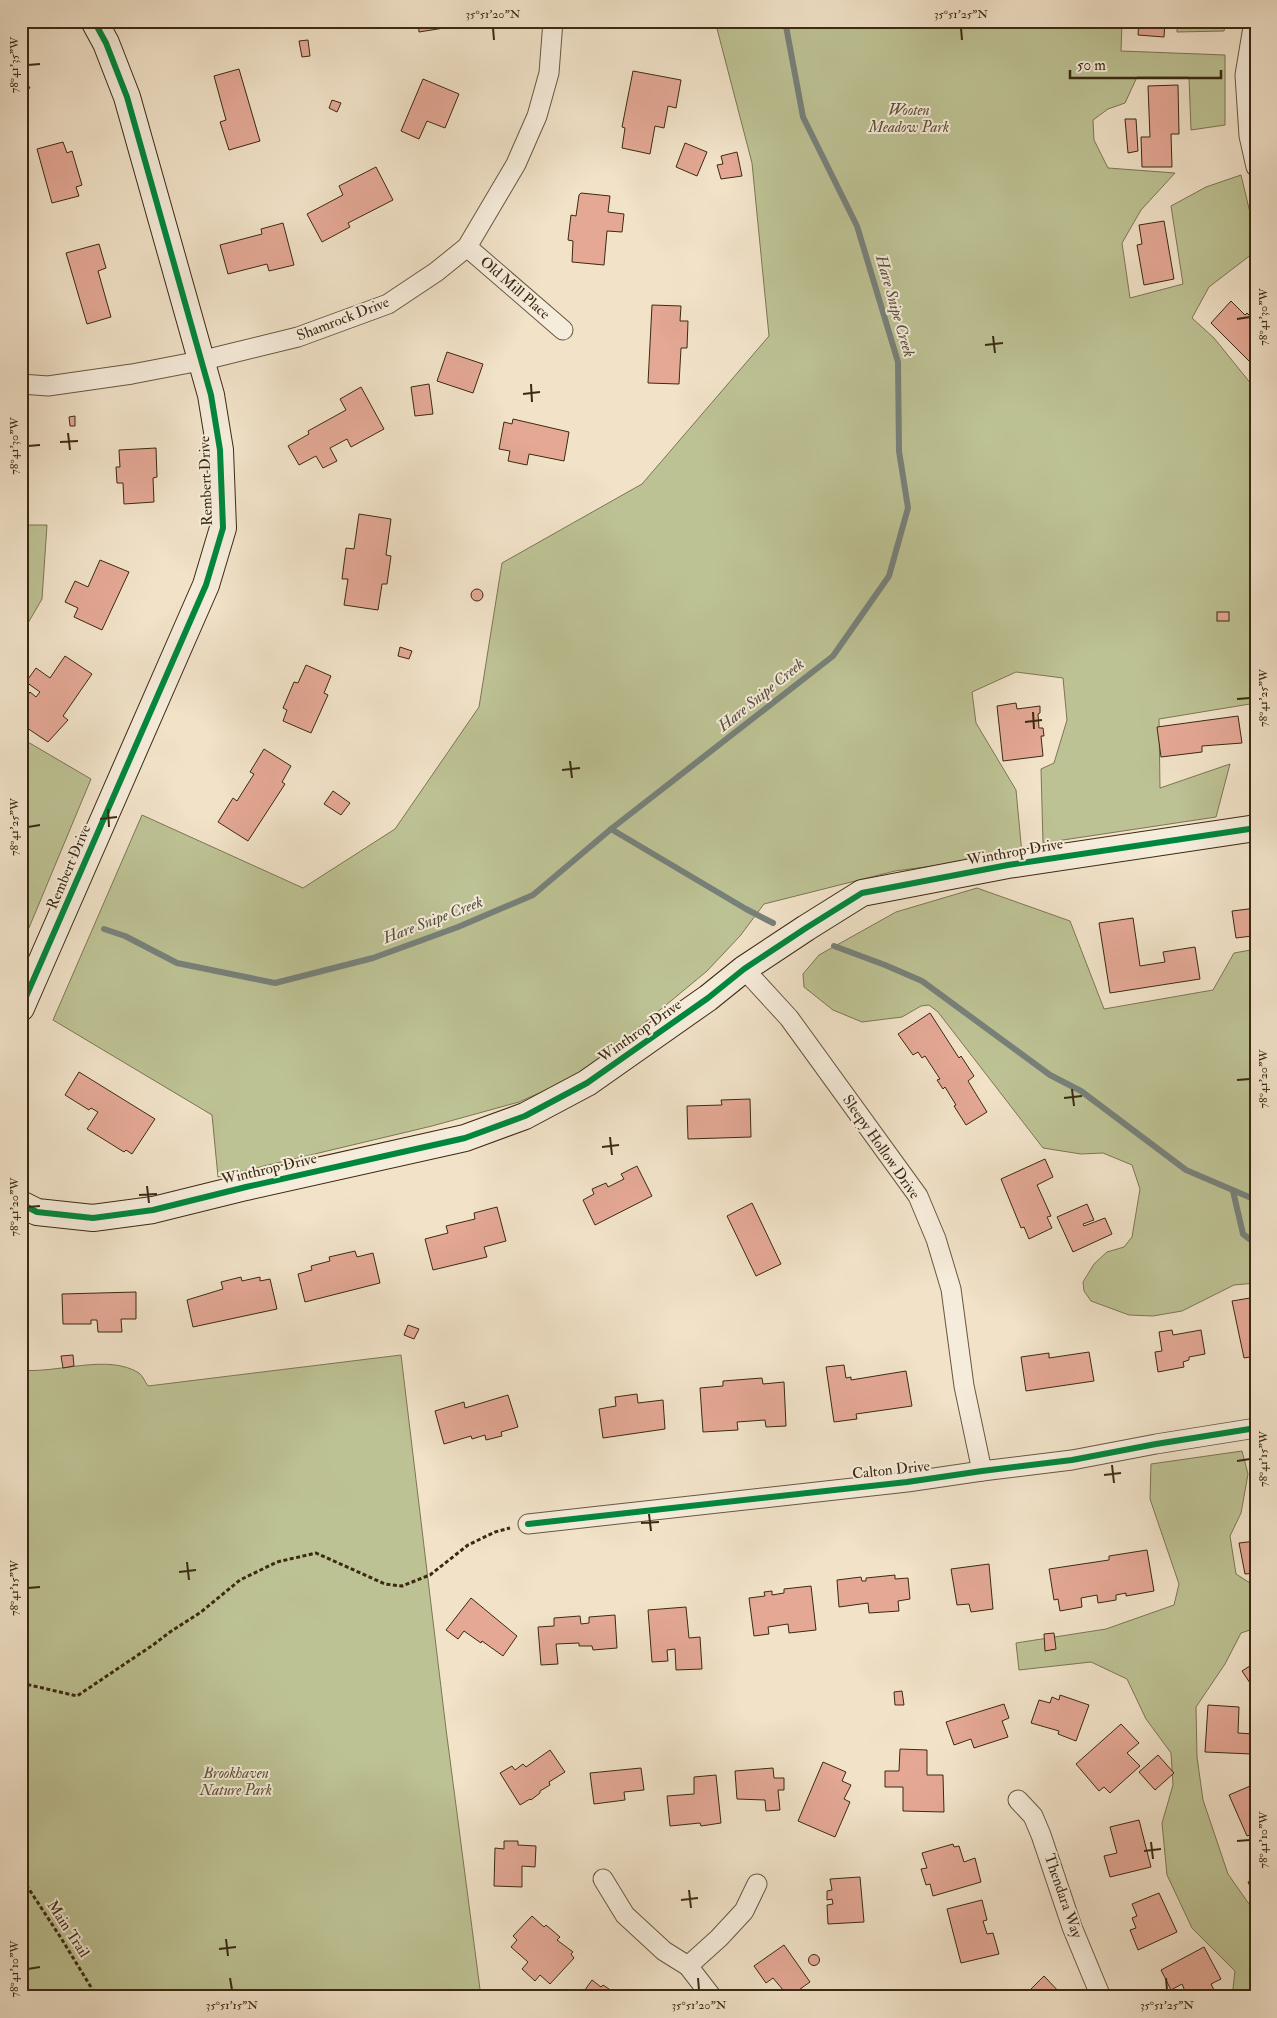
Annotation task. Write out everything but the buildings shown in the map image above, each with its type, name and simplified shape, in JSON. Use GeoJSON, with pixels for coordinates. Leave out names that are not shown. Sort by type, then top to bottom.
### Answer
{"type":"FeatureCollection","features":[{"type":"Feature","properties":{"kind":"street","name":"Rembert Drive"},"geometry":{"type":"LineString","coordinates":[[21,1008],[206,585],[222,528],[220,450],[211,395],[200,361],[152,180],[127,97],[106,42],[94,21]]}},
{"type":"Feature","properties":{"kind":"street","name":"Shamrock Drive"},"geometry":{"type":"LineString","coordinates":[[21,384],[48,386],[132,374],[200,361],[298,337],[388,304],[436,272],[467,247],[516,164],[537,116],[550,73],[553,21]]}},
{"type":"Feature","properties":{"kind":"street"},"geometry":{"type":"LineString","coordinates":[[1254,21],[1245,75],[1249,136],[1256,167]]}},
{"type":"Feature","properties":{"kind":"street","name":"Old Mill Place"},"geometry":{"type":"LineString","coordinates":[[467,247],[563,330]]}},
{"type":"Feature","properties":{"kind":"street","name":"Winthrop Drive"},"geometry":{"type":"LineString","coordinates":[[21,1204],[37,1212],[93,1218],[154,1210],[246,1187],[465,1138],[526,1116],[587,1083],[701,1004],[744,969],[862,893],[1008,865],[1256,828]]}},
{"type":"Feature","properties":{"kind":"street","name":"Sleepy Hollow Drive"},"geometry":{"type":"LineString","coordinates":[[744,969],[789,1018],[918,1196],[936,1239],[951,1289],[964,1386],[982,1471]]}},
{"type":"Feature","properties":{"kind":"street","name":"Calton Drive"},"geometry":{"type":"LineString","coordinates":[[528,1524],[907,1482],[1072,1460],[1256,1428]]}},
{"type":"Feature","properties":{"kind":"street","name":"Thendara Way"},"geometry":{"type":"LineString","coordinates":[[1018,1800],[1033,1816],[1072,1927],[1101,1997]]}},
{"type":"Feature","properties":{"kind":"street"},"geometry":{"type":"LineString","coordinates":[[603,1879],[625,1915],[664,1951],[688,1966],[712,1997]]}},
{"type":"Feature","properties":{"kind":"street"},"geometry":{"type":"LineString","coordinates":[[688,1966],[719,1938],[744,1911],[757,1884]]}},
{"type":"Feature","properties":{"kind":"path"},"geometry":{"type":"LineString","coordinates":[[21,1684],[77,1696],[201,1612],[240,1580],[277,1562],[316,1553],[385,1584],[402,1586],[430,1575],[477,1540],[495,1532],[528,1524]]}},
{"type":"Feature","properties":{"kind":"green space","name":"Wooten Meadow Park"},"geometry":{"type":"Polygon","coordinates":[[[715,21],[1122,21],[1121,51],[1225,55],[1225,125],[1191,130],[1189,77],[1137,77],[1125,103],[1108,109],[1093,120],[1094,140],[1108,168],[1175,173],[1141,210],[1122,243],[1130,298],[1183,284],[1171,206],[1206,187],[1241,175],[1252,221],[1256,229],[1256,251],[1209,287],[1192,318],[1214,338],[1256,390],[1256,703],[1159,719],[1160,788],[1230,764],[1216,817],[1043,843],[1041,769],[1054,763],[1067,720],[1063,678],[1016,672],[972,692],[976,723],[1016,790],[1022,854],[895,871],[764,904],[740,936],[707,971],[584,1073],[519,1102],[432,1126],[218,1177],[212,1115],[53,1020],[142,815],[303,888],[395,829],[479,707],[502,563],[642,484],[769,336],[752,163],[715,21]]]}},
{"type":"Feature","properties":{"kind":"green space"},"geometry":{"type":"Polygon","coordinates":[[[1177,21],[1226,21],[1224,31],[1177,32],[1177,21]]]}},
{"type":"Feature","properties":{"kind":"green space"},"geometry":{"type":"Polygon","coordinates":[[[21,525],[47,525],[42,599],[21,635],[21,525]]]}},
{"type":"Feature","properties":{"kind":"green space"},"geometry":{"type":"Polygon","coordinates":[[[21,738],[91,779],[21,947],[21,738]]]}},
{"type":"Feature","properties":{"kind":"green space"},"geometry":{"type":"Polygon","coordinates":[[[977,888],[1070,921],[1104,1009],[1213,990],[1234,953],[1256,949],[1256,1283],[1234,1285],[1182,1311],[1153,1316],[1129,1315],[1091,1301],[1084,1291],[1083,1282],[1094,1264],[1107,1252],[1124,1247],[1132,1237],[1140,1189],[1132,1165],[1103,1153],[1081,1154],[1043,1148],[938,1012],[929,1005],[921,1006],[902,1017],[862,1022],[833,1010],[804,987],[803,974],[819,955],[896,912],[977,888]]]}},
{"type":"Feature","properties":{"kind":"green space","name":"Brookhaven Nature Park"},"geometry":{"type":"Polygon","coordinates":[[[401,1355],[446,1729],[481,1997],[21,1997],[21,1370],[97,1364],[112,1365],[126,1367],[139,1373],[148,1386],[401,1355]]]}},
{"type":"Feature","properties":{"kind":"green space"},"geometry":{"type":"Polygon","coordinates":[[[1242,1451],[1248,1474],[1241,1513],[1230,1536],[1236,1574],[1250,1583],[1256,1582],[1256,1628],[1241,1633],[1225,1664],[1196,1707],[1197,1757],[1203,1800],[1228,1874],[1256,1914],[1256,1997],[1232,1997],[1235,1971],[1192,1928],[1167,1875],[1162,1823],[1173,1785],[1171,1753],[1146,1719],[1127,1679],[1091,1662],[1019,1670],[1016,1643],[1106,1629],[1174,1605],[1179,1584],[1150,1499],[1151,1464],[1242,1451]]]}},
{"type":"Feature","properties":{"kind":"waterway","name":"Hare Snipe Creek"},"geometry":{"type":"LineString","coordinates":[[104,929],[125,936],[177,963],[275,983],[373,958],[458,927],[533,895],[611,829],[833,656],[889,576],[908,508],[899,451],[898,362],[857,226],[803,117],[785,21]]}},
{"type":"Feature","properties":{"kind":"waterway"},"geometry":{"type":"LineString","coordinates":[[611,829],[773,923]]}},
{"type":"Feature","properties":{"kind":"waterway"},"geometry":{"type":"LineString","coordinates":[[834,946],[922,981],[1050,1075],[1081,1091],[1186,1170],[1256,1200]]}},
{"type":"Feature","properties":{"kind":"waterway"},"geometry":{"type":"LineString","coordinates":[[1233,1191],[1243,1234],[1256,1244]]}},
{"type":"Feature","properties":{"kind":"cycle path"},"geometry":{"type":"LineString","coordinates":[[21,1008],[206,585],[223,528],[220,450],[211,395],[127,97],[106,43],[94,21]]}},
{"type":"Feature","properties":{"kind":"cycle path"},"geometry":{"type":"LineString","coordinates":[[21,1204],[37,1212],[93,1218],[153,1210],[465,1138],[525,1116],[587,1083],[708,998],[744,969],[862,893],[1008,865],[1256,828]]}},
{"type":"Feature","properties":{"kind":"cycle path"},"geometry":{"type":"LineString","coordinates":[[528,1524],[907,1482],[1072,1460],[1256,1428]]}}]}
